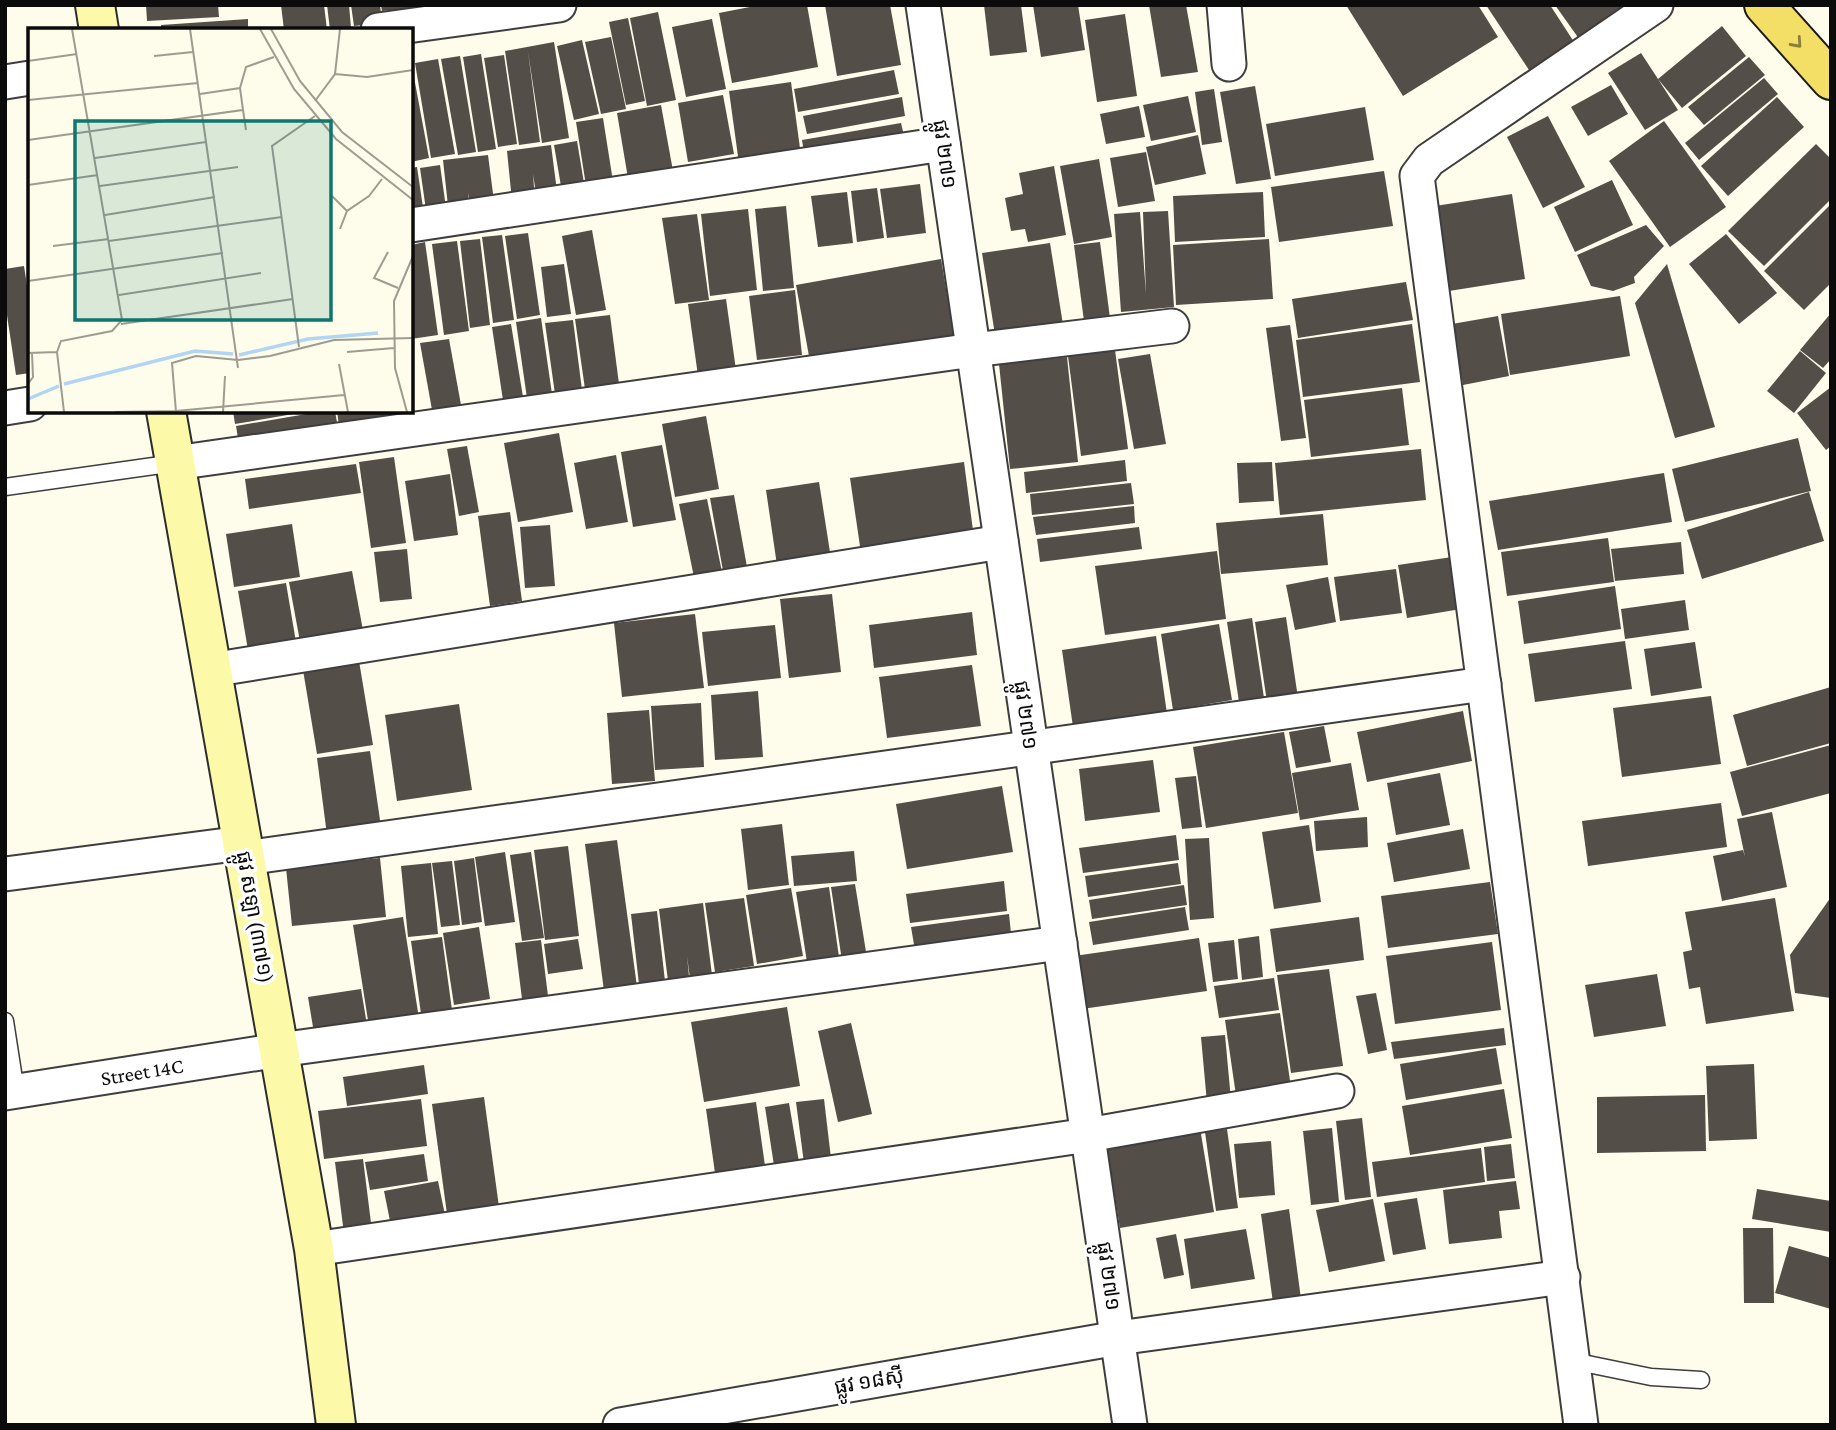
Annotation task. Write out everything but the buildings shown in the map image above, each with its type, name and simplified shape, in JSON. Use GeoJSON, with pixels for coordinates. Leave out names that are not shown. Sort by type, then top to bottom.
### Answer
{"type":"FeatureCollection","features":[{"type":"Feature","properties":{"kind":"main road"},"geometry":{"type":"LineString","coordinates":[[1764,5],[1831,80]]}},
{"type":"Feature","properties":{"kind":"street"},"geometry":{"type":"LineString","coordinates":[[95,5],[99,28]]}},
{"type":"Feature","properties":{"kind":"street"},"geometry":{"type":"LineString","coordinates":[[392,28],[559,5]]}},
{"type":"Feature","properties":{"kind":"street","name":"ផ្លូវ ២៧១"},"geometry":{"type":"LineString","coordinates":[[923,5],[1130,1425]]}},
{"type":"Feature","properties":{"kind":"street"},"geometry":{"type":"LineString","coordinates":[[1224,5],[1229,64]]}},
{"type":"Feature","properties":{"kind":"street"},"geometry":{"type":"LineString","coordinates":[[1581,1425],[1417,176],[1429,160],[1656,5]]}},
{"type":"Feature","properties":{"kind":"street"},"geometry":{"type":"LineString","coordinates":[[5,82],[28,78]]}},
{"type":"Feature","properties":{"kind":"street"},"geometry":{"type":"LineString","coordinates":[[413,225],[943,144]]}},
{"type":"Feature","properties":{"kind":"street"},"geometry":{"type":"LineString","coordinates":[[175,463],[973,350],[1172,326]]}},
{"type":"Feature","properties":{"kind":"street"},"geometry":{"type":"LineString","coordinates":[[5,408],[28,404]]}},
{"type":"Feature","properties":{"kind":"street","name":"ផ្លូវ សឡា (៣៧១)"},"geometry":{"type":"LineString","coordinates":[[166,413],[314,1249],[336,1425]]}},
{"type":"Feature","properties":{"kind":"street"},"geometry":{"type":"LineString","coordinates":[[211,670],[1001,542]]}},
{"type":"Feature","properties":{"kind":"street"},"geometry":{"type":"LineString","coordinates":[[5,874],[243,850],[1484,684]]}},
{"type":"Feature","properties":{"kind":"street","name":"Street 14C"},"geometry":{"type":"LineString","coordinates":[[10,1093],[279,1050],[1060,943]]}},
{"type":"Feature","properties":{"kind":"street"},"geometry":{"type":"LineString","coordinates":[[314,1249],[1088,1135],[1337,1091]]}},
{"type":"Feature","properties":{"kind":"street","name":"ផ្លូវ ១៨ស៊ី"},"geometry":{"type":"LineString","coordinates":[[620,1425],[1118,1338],[1563,1277]]}},
{"type":"Feature","properties":{"kind":"lane"},"geometry":{"type":"LineString","coordinates":[[5,487],[175,463]]}},
{"type":"Feature","properties":{"kind":"lane"},"geometry":{"type":"LineString","coordinates":[[5,1021],[10,1093]]}},
{"type":"Feature","properties":{"kind":"lane"},"geometry":{"type":"LineString","coordinates":[[1573,1361],[1651,1377],[1701,1380]]}}]}
